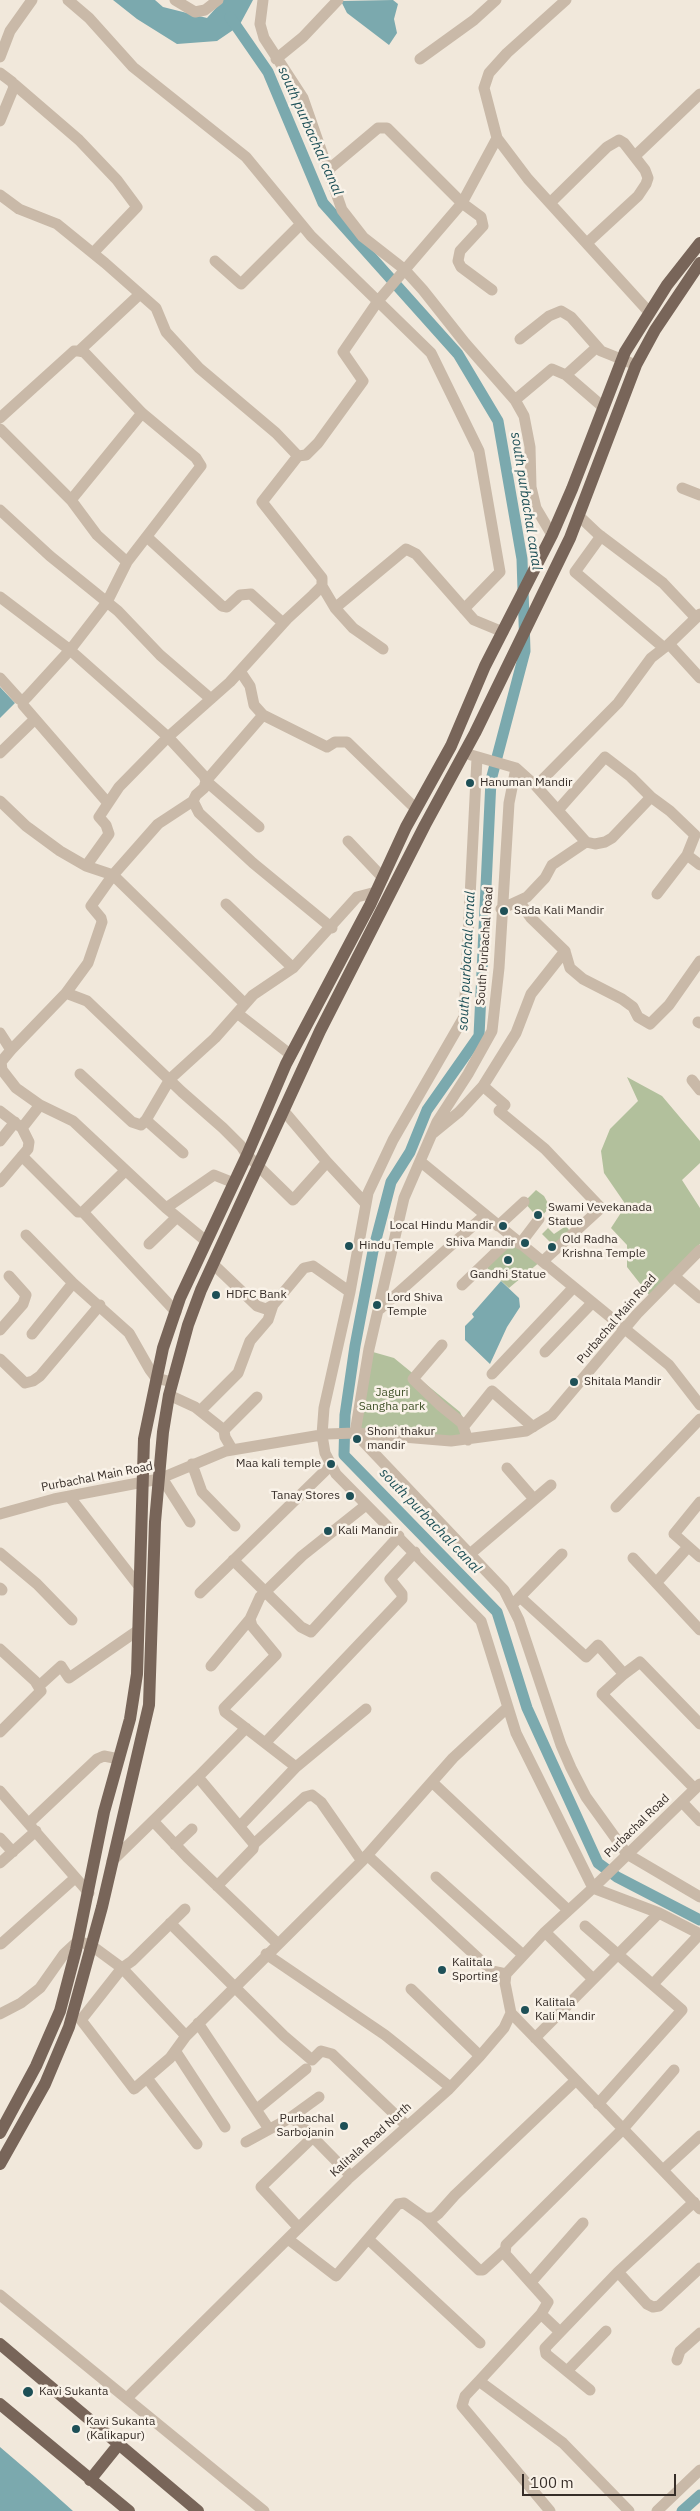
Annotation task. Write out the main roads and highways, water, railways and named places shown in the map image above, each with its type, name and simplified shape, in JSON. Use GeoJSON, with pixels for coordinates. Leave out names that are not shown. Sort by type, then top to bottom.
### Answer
{"type":"FeatureCollection","features":[{"type":"Feature","properties":{"kind":"main road"},"geometry":{"type":"LineString","coordinates":[[0,2132],[49,2038],[67,1986],[89,1893],[104,1812],[134,1699],[141,1483],[147,1421],[156,1378],[176,1312],[206,1241],[247,1156],[290,1055],[376,892],[416,809],[452,746],[485,666],[552,535],[572,489],[622,359],[649,312],[700,242]]}},
{"type":"Feature","properties":{"kind":"main road"},"geometry":{"type":"LineString","coordinates":[[0,2164],[46,2084],[67,2034],[92,1946],[149,1705],[163,1432],[172,1382],[188,1325],[213,1264],[320,1031],[410,854],[465,752],[570,538],[636,365],[655,330],[695,279],[700,263]]}},
{"type":"Feature","properties":{"kind":"main road"},"geometry":{"type":"LineString","coordinates":[[0,2344],[198,2511]]}},
{"type":"Feature","properties":{"kind":"main road"},"geometry":{"type":"LineString","coordinates":[[0,2404],[129,2511]]}},
{"type":"Feature","properties":{"kind":"main road"},"geometry":{"type":"LineString","coordinates":[[90,2480],[119,2444]]}},
{"type":"Feature","properties":{"kind":"water"},"geometry":{"type":"Polygon","coordinates":[[[113,0],[155,0],[163,7],[207,18],[223,0],[253,0],[239,26],[217,41],[177,44],[137,19],[113,0]]]}},
{"type":"Feature","properties":{"kind":"water"},"geometry":{"type":"Polygon","coordinates":[[[393,0],[398,4],[394,19],[397,33],[389,45],[347,13],[341,1],[393,0]]]}},
{"type":"Feature","properties":{"kind":"water"},"geometry":{"type":"Polygon","coordinates":[[[0,687],[15,703],[0,718],[0,687]]]}},
{"type":"Feature","properties":{"kind":"water"},"geometry":{"type":"Polygon","coordinates":[[[501,1281],[519,1298],[520,1307],[507,1327],[490,1364],[465,1340],[465,1326],[474,1317],[472,1314],[501,1281]]]}},
{"type":"Feature","properties":{"kind":"water"},"geometry":{"type":"Polygon","coordinates":[[[0,2447],[35,2477],[73,2511],[0,2511],[0,2447]]]}},
{"type":"Feature","properties":{"kind":"waterway","name":"south purbachal canal"},"geometry":{"type":"LineString","coordinates":[[230,17],[268,72],[323,203],[458,354],[498,421],[522,559],[525,651],[491,780],[479,1036],[427,1110],[410,1152],[391,1182],[373,1251],[355,1346],[345,1415],[344,1455],[497,1612],[527,1708],[598,1863],[617,1877],[700,1920]]}},
{"type":"Feature","properties":{"kind":"waterway"},"geometry":{"type":"LineString","coordinates":[[682,2511],[700,2495]]}},
{"type":"Feature","properties":{"kind":"place","name":"Hanuman Mandir"},"geometry":{"type":"Point","coordinates":[470,783]}},
{"type":"Feature","properties":{"kind":"place","name":"Sada Kali Mandir"},"geometry":{"type":"Point","coordinates":[504,911]}},
{"type":"Feature","properties":{"kind":"place","name":"Swami Vevekanada Statue"},"geometry":{"type":"Point","coordinates":[538,1215]}},
{"type":"Feature","properties":{"kind":"place","name":"Local Hindu Mandir"},"geometry":{"type":"Point","coordinates":[503,1226]}},
{"type":"Feature","properties":{"kind":"place","name":"Shiva Mandir"},"geometry":{"type":"Point","coordinates":[525,1243]}},
{"type":"Feature","properties":{"kind":"place","name":"Hindu Temple"},"geometry":{"type":"Point","coordinates":[349,1246]}},
{"type":"Feature","properties":{"kind":"place","name":"Old Radha Krishna Temple"},"geometry":{"type":"Point","coordinates":[552,1247]}},
{"type":"Feature","properties":{"kind":"place","name":"Gandhi Statue"},"geometry":{"type":"Point","coordinates":[508,1260]}},
{"type":"Feature","properties":{"kind":"place","name":"HDFC Bank"},"geometry":{"type":"Point","coordinates":[216,1295]}},
{"type":"Feature","properties":{"kind":"place","name":"Lord Shiva Temple"},"geometry":{"type":"Point","coordinates":[377,1305]}},
{"type":"Feature","properties":{"kind":"place","name":"Shitala Mandir"},"geometry":{"type":"Point","coordinates":[574,1382]}},
{"type":"Feature","properties":{"kind":"place","name":"Shoni thakur mandir"},"geometry":{"type":"Point","coordinates":[357,1439]}},
{"type":"Feature","properties":{"kind":"place","name":"Maa kali temple"},"geometry":{"type":"Point","coordinates":[331,1464]}},
{"type":"Feature","properties":{"kind":"place","name":"Tanay Stores"},"geometry":{"type":"Point","coordinates":[350,1496]}},
{"type":"Feature","properties":{"kind":"place","name":"Kali Mandir"},"geometry":{"type":"Point","coordinates":[328,1531]}},
{"type":"Feature","properties":{"kind":"place","name":"Kalitala Sporting"},"geometry":{"type":"Point","coordinates":[442,1970]}},
{"type":"Feature","properties":{"kind":"place","name":"Kalitala Kali Mandir"},"geometry":{"type":"Point","coordinates":[525,2010]}},
{"type":"Feature","properties":{"kind":"place","name":"Purbachal Sarbojanin"},"geometry":{"type":"Point","coordinates":[344,2126]}},
{"type":"Feature","properties":{"kind":"place","name":"Kavi Sukanta"},"geometry":{"type":"Point","coordinates":[28,2392]}},
{"type":"Feature","properties":{"kind":"place","name":"Kavi Sukanta (Kalikapur)"},"geometry":{"type":"Point","coordinates":[76,2429]}},
{"type":"Feature","properties":{"kind":"park label","name":"Jaguri Sangha park"},"geometry":{"type":"Point","coordinates":[392,1400]}}]}
